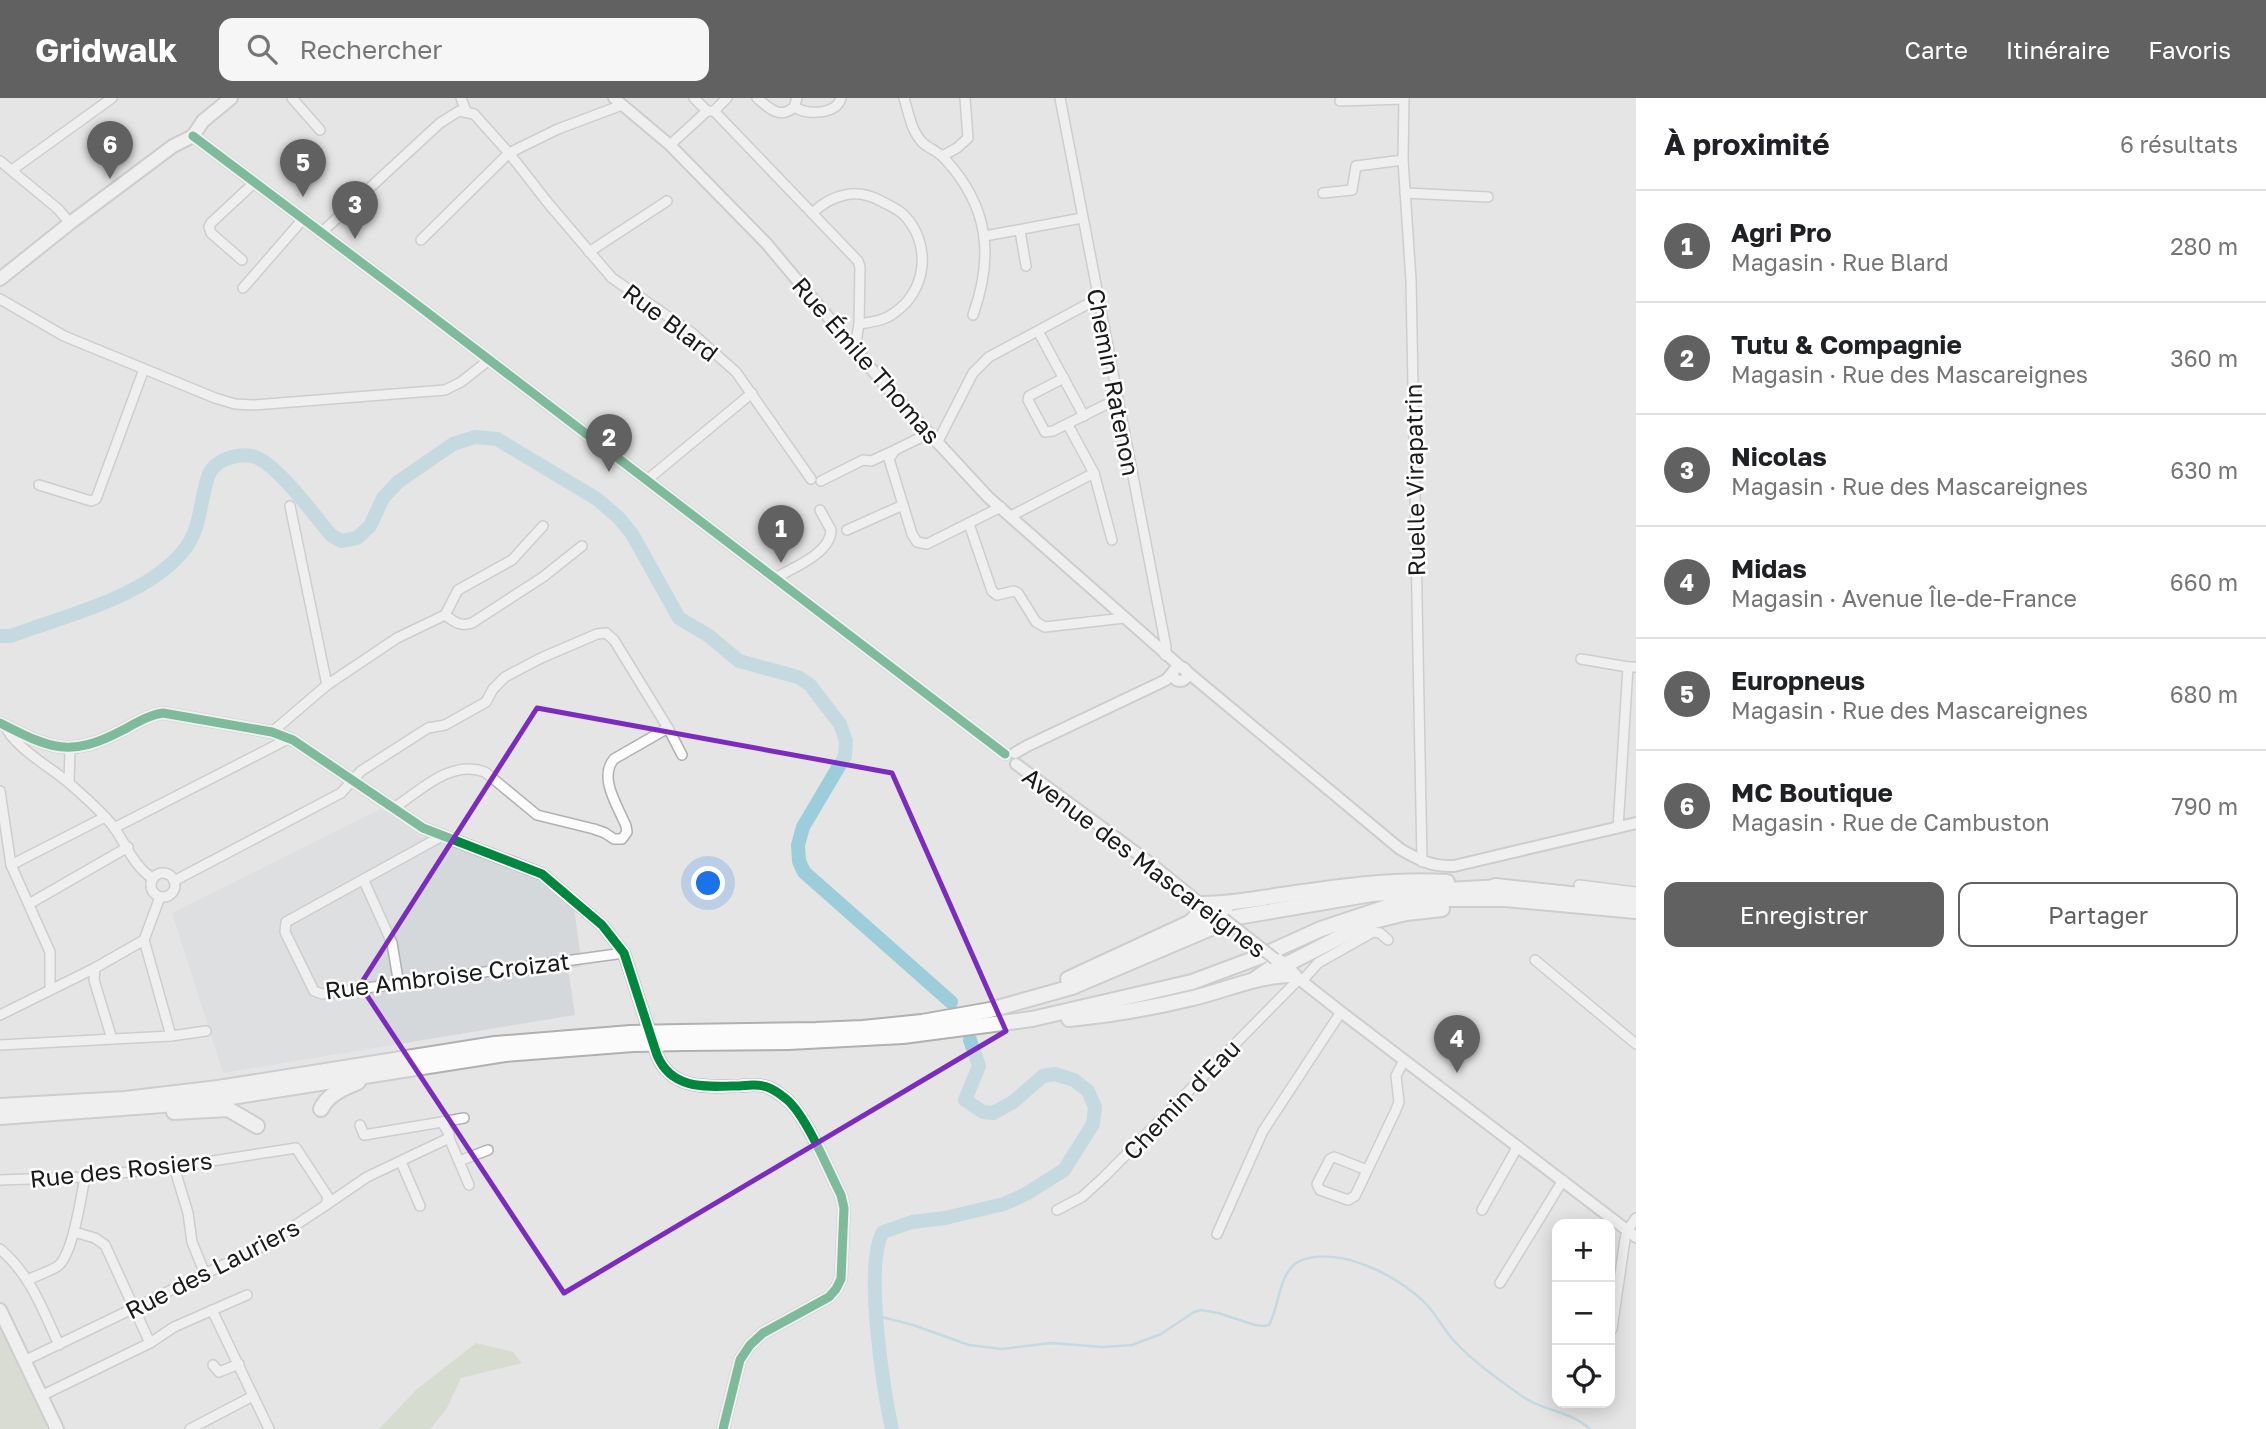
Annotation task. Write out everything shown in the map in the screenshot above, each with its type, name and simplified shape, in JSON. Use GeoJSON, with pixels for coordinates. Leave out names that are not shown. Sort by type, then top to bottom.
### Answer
{"type":"FeatureCollection","features":[{"type":"Feature","properties":{"kind":"highway"},"geometry":{"type":"LineString","coordinates":[[922,1022],[1070,978],[1206,917],[1359,884],[1422,881],[1636,901]]}},
{"type":"Feature","properties":{"kind":"highway"},"geometry":{"type":"LineString","coordinates":[[0,1106],[165,1094],[259,1082],[495,1044],[683,1037],[922,1022],[990,1010],[1072,987],[1237,917],[1372,894],[1502,887]]}},
{"type":"Feature","properties":{"kind":"highway"},"geometry":{"type":"LineString","coordinates":[[683,1037],[789,1042],[891,1037],[1032,1019],[1154,993],[1192,982],[1259,957],[1321,929],[1396,904],[1476,898],[1636,911]]}},
{"type":"Feature","properties":{"kind":"highway"},"geometry":{"type":"LineString","coordinates":[[1191,922],[1197,917],[1203,904],[1225,913]]}},
{"type":"Feature","properties":{"kind":"highway"},"geometry":{"type":"LineString","coordinates":[[1032,1019],[1057,1020],[1137,1010],[1194,998],[1255,979],[1274,966],[1291,972],[1304,957],[1357,928],[1385,917],[1478,905],[1552,904]]}},
{"type":"Feature","properties":{"kind":"highway"},"geometry":{"type":"LineString","coordinates":[[0,1117],[96,1111],[231,1097],[505,1054],[632,1039]]}},
{"type":"Feature","properties":{"kind":"highway"},"geometry":{"type":"LineString","coordinates":[[321,1109],[324,1103],[343,1088],[379,1074]]}},
{"type":"Feature","properties":{"kind":"highway"},"geometry":{"type":"LineString","coordinates":[[96,1111],[118,1116],[228,1109],[257,1126]]}},
{"type":"Feature","properties":{"kind":"main road"},"geometry":{"type":"LineString","coordinates":[[0,279],[173,146],[192,136],[203,121],[231,98]]}},
{"type":"Feature","properties":{"kind":"main road"},"geometry":{"type":"LineString","coordinates":[[0,1310],[57,1429]]}},
{"type":"Feature","properties":{"kind":"street"},"geometry":{"type":"LineString","coordinates":[[12,170],[111,98]]}},
{"type":"Feature","properties":{"kind":"street"},"geometry":{"type":"LineString","coordinates":[[292,98],[320,130]]}},
{"type":"Feature","properties":{"kind":"street"},"geometry":{"type":"LineString","coordinates":[[694,98],[711,111],[858,261],[859,324],[855,349]]}},
{"type":"Feature","properties":{"kind":"street"},"geometry":{"type":"LineString","coordinates":[[670,145],[727,98]]}},
{"type":"Feature","properties":{"kind":"street"},"geometry":{"type":"LineString","coordinates":[[757,98],[774,112],[783,114],[796,103],[802,111],[833,109],[840,103],[841,98]]}},
{"type":"Feature","properties":{"kind":"street"},"geometry":{"type":"LineString","coordinates":[[904,98],[916,134],[942,156],[969,189],[985,236],[986,265],[973,316]]}},
{"type":"Feature","properties":{"kind":"street"},"geometry":{"type":"LineString","coordinates":[[942,156],[968,138],[965,98]]}},
{"type":"Feature","properties":{"kind":"street","name":"Chemin Ratenon"},"geometry":{"type":"LineString","coordinates":[[1060,98],[1166,647],[1175,671]]}},
{"type":"Feature","properties":{"kind":"street"},"geometry":{"type":"LineString","coordinates":[[322,232],[431,130],[452,114],[466,111],[463,99]]}},
{"type":"Feature","properties":{"kind":"street"},"geometry":{"type":"LineString","coordinates":[[1340,101],[1404,99]]}},
{"type":"Feature","properties":{"kind":"street","name":"Ruelle Virapatrin"},"geometry":{"type":"LineString","coordinates":[[1404,99],[1405,193],[1411,280],[1422,862]]}},
{"type":"Feature","properties":{"kind":"street"},"geometry":{"type":"LineString","coordinates":[[421,240],[509,153],[618,102]]}},
{"type":"Feature","properties":{"kind":"street","name":"Rue Émile Thomas"},"geometry":{"type":"LineString","coordinates":[[618,102],[670,145],[766,243],[928,434],[1000,508],[1124,618],[1175,671]]}},
{"type":"Feature","properties":{"kind":"street","name":"Rue Blard"},"geometry":{"type":"LineString","coordinates":[[466,111],[474,114],[509,153],[612,278],[707,345],[736,372],[811,479]]}},
{"type":"Feature","properties":{"kind":"street","name":"Avenue des Mascareignes"},"geometry":{"type":"LineString","coordinates":[[192,136],[304,218],[1203,904]]}},
{"type":"Feature","properties":{"kind":"street"},"geometry":{"type":"LineString","coordinates":[[1323,192],[1352,190],[1356,166],[1404,160]]}},
{"type":"Feature","properties":{"kind":"street"},"geometry":{"type":"LineString","coordinates":[[0,161],[58,209],[70,223]]}},
{"type":"Feature","properties":{"kind":"street"},"geometry":{"type":"LineString","coordinates":[[242,260],[211,233],[209,227],[255,182]]}},
{"type":"Feature","properties":{"kind":"street"},"geometry":{"type":"LineString","coordinates":[[1405,193],[1488,197]]}},
{"type":"Feature","properties":{"kind":"street"},"geometry":{"type":"LineString","coordinates":[[812,213],[845,195],[874,197],[904,215],[916,234],[922,253],[922,270],[917,288],[893,314],[878,321],[859,324]]}},
{"type":"Feature","properties":{"kind":"street"},"geometry":{"type":"LineString","coordinates":[[589,252],[667,201]]}},
{"type":"Feature","properties":{"kind":"street"},"geometry":{"type":"LineString","coordinates":[[243,288],[304,218]]}},
{"type":"Feature","properties":{"kind":"street"},"geometry":{"type":"LineString","coordinates":[[985,236],[1082,218]]}},
{"type":"Feature","properties":{"kind":"street"},"geometry":{"type":"LineString","coordinates":[[1020,231],[1026,266]]}},
{"type":"Feature","properties":{"kind":"street"},"geometry":{"type":"LineString","coordinates":[[0,299],[64,336],[235,404],[253,405],[445,390],[461,382],[489,360]]}},
{"type":"Feature","properties":{"kind":"street"},"geometry":{"type":"LineString","coordinates":[[937,443],[973,373],[981,365],[1000,351],[1097,299]]}},
{"type":"Feature","properties":{"kind":"street"},"geometry":{"type":"LineString","coordinates":[[1038,331],[1084,416]]}},
{"type":"Feature","properties":{"kind":"street"},"geometry":{"type":"LineString","coordinates":[[39,485],[91,502],[96,499],[144,369]]}},
{"type":"Feature","properties":{"kind":"street"},"geometry":{"type":"LineString","coordinates":[[1064,378],[1030,396],[1028,401],[1045,432],[1068,425],[1117,399]]}},
{"type":"Feature","properties":{"kind":"street"},"geometry":{"type":"LineString","coordinates":[[647,480],[752,393]]}},
{"type":"Feature","properties":{"kind":"street"},"geometry":{"type":"LineString","coordinates":[[1068,425],[1094,472],[1112,540]]}},
{"type":"Feature","properties":{"kind":"street"},"geometry":{"type":"LineString","coordinates":[[821,481],[863,460],[871,461],[928,434]]}},
{"type":"Feature","properties":{"kind":"street"},"geometry":{"type":"LineString","coordinates":[[895,450],[891,454],[889,464],[912,534],[921,544],[927,544],[1000,508]]}},
{"type":"Feature","properties":{"kind":"street"},"geometry":{"type":"LineString","coordinates":[[1011,516],[1094,472]]}},
{"type":"Feature","properties":{"kind":"street"},"geometry":{"type":"LineString","coordinates":[[847,530],[903,505]]}},
{"type":"Feature","properties":{"kind":"street"},"geometry":{"type":"LineString","coordinates":[[290,506],[327,685]]}},
{"type":"Feature","properties":{"kind":"street"},"geometry":{"type":"LineString","coordinates":[[775,578],[819,552],[829,543],[831,530],[820,510]]}},
{"type":"Feature","properties":{"kind":"street"},"geometry":{"type":"LineString","coordinates":[[970,524],[992,591],[997,595],[1014,591],[1018,593],[1038,624],[1045,627],[1124,618]]}},
{"type":"Feature","properties":{"kind":"street"},"geometry":{"type":"LineString","coordinates":[[272,732],[327,685],[397,638],[445,615],[458,590],[505,565],[518,555],[543,526]]}},
{"type":"Feature","properties":{"kind":"street"},"geometry":{"type":"LineString","coordinates":[[445,615],[458,624],[472,623],[543,577],[582,546]]}},
{"type":"Feature","properties":{"kind":"street"},"geometry":{"type":"LineString","coordinates":[[174,881],[341,793],[361,771],[428,728],[445,725],[486,702],[498,683],[541,657],[597,634],[607,634],[616,643],[682,755]]}},
{"type":"Feature","properties":{"kind":"street"},"geometry":{"type":"LineString","coordinates":[[1581,659],[1632,667],[1618,828]]}},
{"type":"Feature","properties":{"kind":"street"},"geometry":{"type":"LineString","coordinates":[[1012,757],[1027,746],[1175,671],[1199,682],[1401,849],[1422,862],[1454,866],[1636,823]]}},
{"type":"Feature","properties":{"kind":"street"},"geometry":{"type":"LineString","coordinates":[[3,724],[34,739],[70,749],[109,738],[163,713],[272,732],[290,738],[423,828],[542,874],[603,925],[624,953],[662,1066],[669,1074],[680,1081],[695,1085],[768,1087],[787,1099],[798,1111],[841,1195],[844,1208],[841,1279],[829,1297],[763,1333],[750,1345],[740,1360],[723,1429]]}},
{"type":"Feature","properties":{"kind":"street"},"geometry":{"type":"LineString","coordinates":[[3,724],[13,738],[69,783],[105,817],[128,847],[136,866],[152,878]]}},
{"type":"Feature","properties":{"kind":"street"},"geometry":{"type":"LineString","coordinates":[[394,808],[447,773],[466,767],[485,772],[537,816],[594,829],[614,839],[622,839],[627,832],[626,826],[607,779],[609,765],[614,759],[668,728]]}},
{"type":"Feature","properties":{"kind":"street"},"geometry":{"type":"LineString","coordinates":[[114,828],[290,738]]}},
{"type":"Feature","properties":{"kind":"street"},"geometry":{"type":"LineString","coordinates":[[69,783],[70,749]]}},
{"type":"Feature","properties":{"kind":"street"},"geometry":{"type":"LineString","coordinates":[[0,791],[11,865],[50,952],[50,990]]}},
{"type":"Feature","properties":{"kind":"street"},"geometry":{"type":"LineString","coordinates":[[11,865],[105,817]]}},
{"type":"Feature","properties":{"kind":"street","name":"Rue Ambroise Croizat"},"geometry":{"type":"LineString","coordinates":[[442,836],[364,881],[289,919],[284,927],[285,932],[317,993],[399,985],[624,953]]}},
{"type":"Feature","properties":{"kind":"street"},"geometry":{"type":"LineString","coordinates":[[29,904],[128,847]]}},
{"type":"Feature","properties":{"kind":"street"},"geometry":{"type":"LineString","coordinates":[[163,873],[168,874],[174,881],[173,891],[160,897],[151,889],[152,878],[163,873]]}},
{"type":"Feature","properties":{"kind":"street"},"geometry":{"type":"LineString","coordinates":[[364,881],[392,943],[399,985]]}},
{"type":"Feature","properties":{"kind":"street"},"geometry":{"type":"LineString","coordinates":[[1579,886],[1636,892]]}},
{"type":"Feature","properties":{"kind":"street"},"geometry":{"type":"LineString","coordinates":[[160,897],[145,940],[171,1037]]}},
{"type":"Feature","properties":{"kind":"street","name":"Avenue des Mascareignes"},"geometry":{"type":"LineString","coordinates":[[1225,913],[1341,1012],[1634,1235]]}},
{"type":"Feature","properties":{"kind":"street","name":"Chemin d'Eau"},"geometry":{"type":"LineString","coordinates":[[1057,1210],[1082,1197],[1105,1176],[1291,972],[1318,963],[1373,932],[1380,933],[1388,940]]}},
{"type":"Feature","properties":{"kind":"street"},"geometry":{"type":"LineString","coordinates":[[0,1015],[145,940]]}},
{"type":"Feature","properties":{"kind":"street"},"geometry":{"type":"LineString","coordinates":[[1535,960],[1636,1044]]}},
{"type":"Feature","properties":{"kind":"street"},"geometry":{"type":"LineString","coordinates":[[94,968],[94,981],[111,1039]]}},
{"type":"Feature","properties":{"kind":"street"},"geometry":{"type":"LineString","coordinates":[[1217,1234],[1263,1131],[1341,1012]]}},
{"type":"Feature","properties":{"kind":"street"},"geometry":{"type":"LineString","coordinates":[[0,1045],[171,1037],[206,1031]]}},
{"type":"Feature","properties":{"kind":"street"},"geometry":{"type":"LineString","coordinates":[[1367,1170],[1334,1157],[1330,1158],[1317,1184],[1320,1189],[1348,1200],[1352,1199],[1367,1170],[1399,1102],[1396,1076],[1404,1060]]}},
{"type":"Feature","properties":{"kind":"street"},"geometry":{"type":"LineString","coordinates":[[360,1125],[364,1135],[464,1118]]}},
{"type":"Feature","properties":{"kind":"street"},"geometry":{"type":"LineString","coordinates":[[442,1122],[449,1133],[469,1185]]}},
{"type":"Feature","properties":{"kind":"street"},"geometry":{"type":"LineString","coordinates":[[326,1205],[367,1177],[449,1138]]}},
{"type":"Feature","properties":{"kind":"street"},"geometry":{"type":"LineString","coordinates":[[1482,1210],[1518,1146]]}},
{"type":"Feature","properties":{"kind":"street","name":"Rue des Lauriers"},"geometry":{"type":"LineString","coordinates":[[24,1361],[267,1244],[326,1205],[328,1197],[296,1148],[242,1157]]}},
{"type":"Feature","properties":{"kind":"street"},"geometry":{"type":"LineString","coordinates":[[459,1161],[488,1150]]}},
{"type":"Feature","properties":{"kind":"street","name":"Rue des Rosiers"},"geometry":{"type":"LineString","coordinates":[[0,1180],[85,1177],[242,1157]]}},
{"type":"Feature","properties":{"kind":"street"},"geometry":{"type":"LineString","coordinates":[[401,1161],[420,1206]]}},
{"type":"Feature","properties":{"kind":"street"},"geometry":{"type":"LineString","coordinates":[[174,1167],[188,1213],[192,1242],[205,1274]]}},
{"type":"Feature","properties":{"kind":"street"},"geometry":{"type":"LineString","coordinates":[[28,1280],[63,1261],[74,1232],[85,1177]]}},
{"type":"Feature","properties":{"kind":"street"},"geometry":{"type":"LineString","coordinates":[[1500,1283],[1563,1180]]}},
{"type":"Feature","properties":{"kind":"street"},"geometry":{"type":"LineString","coordinates":[[1615,1316],[1636,1218]]}},
{"type":"Feature","properties":{"kind":"street"},"geometry":{"type":"LineString","coordinates":[[74,1232],[95,1238],[104,1245],[150,1343]]}},
{"type":"Feature","properties":{"kind":"street"},"geometry":{"type":"LineString","coordinates":[[0,1249],[14,1261],[28,1280],[59,1345]]}},
{"type":"Feature","properties":{"kind":"street"},"geometry":{"type":"LineString","coordinates":[[41,1396],[150,1343],[174,1328],[247,1295]]}},
{"type":"Feature","properties":{"kind":"street"},"geometry":{"type":"LineString","coordinates":[[212,1310],[270,1429]]}},
{"type":"Feature","properties":{"kind":"street"},"geometry":{"type":"LineString","coordinates":[[213,1365],[219,1372],[239,1364]]}},
{"type":"Feature","properties":{"kind":"street"},"geometry":{"type":"LineString","coordinates":[[190,1429],[253,1396]]}},
{"type":"Feature","properties":{"kind":"highlighted area"},"geometry":{"type":"Polygon","coordinates":[[[537,708],[892,773],[1006,1031],[564,1293],[360,985],[537,708]]]}},
{"type":"Feature","properties":{"kind":"shaded area"},"geometry":{"type":"Polygon","coordinates":[[[381,809],[419,832],[535,877],[574,908],[582,966],[568,969],[575,1015],[223,1073],[172,913],[381,809]]]}},
{"type":"Feature","properties":{"kind":"green space"},"geometry":{"type":"Polygon","coordinates":[[[0,1324],[49,1426],[46,1429],[0,1429],[0,1324]]]}},
{"type":"Feature","properties":{"kind":"green space"},"geometry":{"type":"Polygon","coordinates":[[[476,1343],[513,1352],[522,1363],[461,1378],[446,1410],[430,1429],[379,1429],[416,1390],[476,1343]]]}},
{"type":"Feature","properties":{"kind":"waterway"},"geometry":{"type":"LineString","coordinates":[[0,636],[11,636],[98,606],[140,586],[158,574],[175,560],[190,540],[198,521],[209,474],[226,459],[246,455],[261,460],[283,478],[331,535],[341,541],[357,538],[370,526],[383,498],[398,482],[453,444],[475,437],[497,439],[597,499],[619,518],[632,534],[679,618],[709,636],[739,661],[798,677],[810,685],[840,724],[846,741],[845,756],[803,827],[798,845],[799,861],[804,872],[951,1002]]}},
{"type":"Feature","properties":{"kind":"waterway"},"geometry":{"type":"LineString","coordinates":[[892,1429],[880,1358],[875,1298],[875,1271],[883,1232],[912,1222],[945,1218],[1004,1204],[1026,1194],[1064,1170],[1093,1124],[1095,1107],[1088,1091],[1074,1080],[1055,1074],[1043,1076],[1013,1102],[993,1113],[983,1112],[965,1100],[979,1066],[970,1040]]}},
{"type":"Feature","properties":{"kind":"waterway"},"geometry":{"type":"LineString","coordinates":[[878,1316],[969,1345],[1001,1349],[1051,1343],[1103,1347],[1132,1345],[1161,1334],[1201,1310],[1255,1325],[1269,1325],[1288,1271],[1302,1260],[1334,1257],[1369,1267],[1402,1284],[1427,1305],[1452,1339],[1486,1370],[1528,1400],[1573,1418],[1590,1429]]}},
{"type":"Feature","properties":{"kind":"cycle path"},"geometry":{"type":"LineString","coordinates":[[193,136],[1005,754]]}},
{"type":"Feature","properties":{"kind":"cycle path"},"geometry":{"type":"LineString","coordinates":[[0,723],[33,739],[61,747],[74,747],[105,739],[148,717],[163,713],[272,732],[293,740],[423,828],[542,874],[602,925],[624,953],[657,1055],[671,1074],[680,1080],[700,1086],[763,1086],[785,1098],[809,1129],[841,1195],[844,1208],[841,1279],[829,1297],[763,1333],[750,1345],[740,1360],[723,1429]]}},
{"type":"Feature","properties":{"kind":"place","name":"MC Boutique"},"geometry":{"type":"Point","coordinates":[110,179]}},
{"type":"Feature","properties":{"kind":"place","name":"Europneus"},"geometry":{"type":"Point","coordinates":[303,197]}},
{"type":"Feature","properties":{"kind":"place","name":"Nicolas"},"geometry":{"type":"Point","coordinates":[355,239]}},
{"type":"Feature","properties":{"kind":"place","name":"Tutu & Compagnie"},"geometry":{"type":"Point","coordinates":[609,472]}},
{"type":"Feature","properties":{"kind":"place","name":"Agri Pro"},"geometry":{"type":"Point","coordinates":[781,563]}},
{"type":"Feature","properties":{"kind":"place","name":"Midas"},"geometry":{"type":"Point","coordinates":[1457,1073]}}]}
